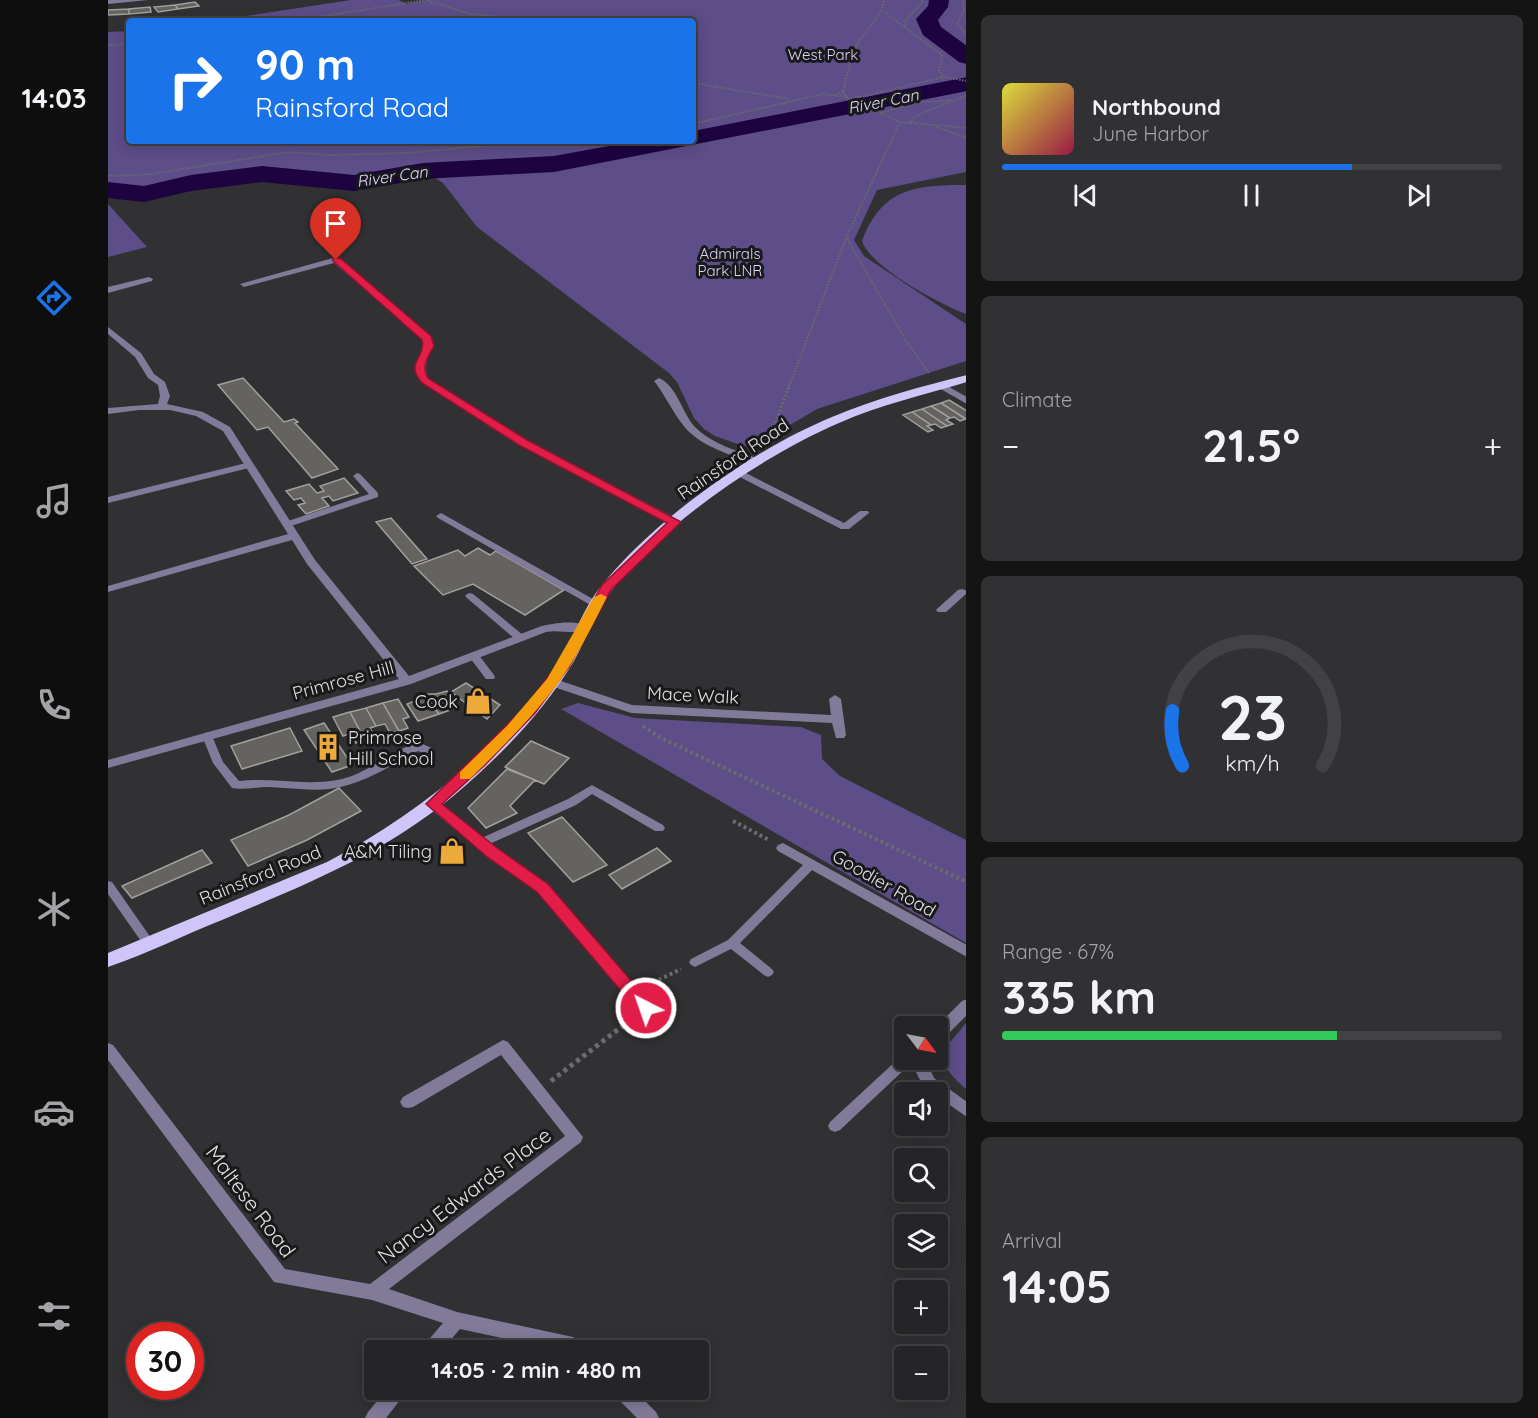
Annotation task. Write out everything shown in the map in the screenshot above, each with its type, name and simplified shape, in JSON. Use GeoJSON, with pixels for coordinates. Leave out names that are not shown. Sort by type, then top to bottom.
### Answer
{"type":"FeatureCollection","features":[{"type":"Feature","properties":{"kind":"main road","name":"Rainsford Road"},"geometry":{"type":"LineString","coordinates":[[108,960],[358,854],[398,831],[433,804],[512,730],[552,682],[597,604],[619,573],[675,522],[783,445],[837,420],[966,378]]}},
{"type":"Feature","properties":{"kind":"street"},"geometry":{"type":"LineString","coordinates":[[108,2],[145,0]]}},
{"type":"Feature","properties":{"kind":"street"},"geometry":{"type":"LineString","coordinates":[[244,284],[336,260],[427,339],[429,346],[419,366],[420,374],[426,381],[523,442],[675,522]]}},
{"type":"Feature","properties":{"kind":"street"},"geometry":{"type":"LineString","coordinates":[[108,290],[149,279]]}},
{"type":"Feature","properties":{"kind":"street"},"geometry":{"type":"LineString","coordinates":[[108,330],[138,355],[151,376],[162,384],[165,389],[162,406]]}},
{"type":"Feature","properties":{"kind":"street"},"geometry":{"type":"LineString","coordinates":[[659,381],[672,396],[691,429],[715,444],[759,462]]}},
{"type":"Feature","properties":{"kind":"street"},"geometry":{"type":"LineString","coordinates":[[942,386],[966,401]]}},
{"type":"Feature","properties":{"kind":"street"},"geometry":{"type":"LineString","coordinates":[[108,411],[162,406],[188,410],[213,419],[227,429],[311,562],[407,681]]}},
{"type":"Feature","properties":{"kind":"street"},"geometry":{"type":"LineString","coordinates":[[742,474],[844,527],[864,513]]}},
{"type":"Feature","properties":{"kind":"street"},"geometry":{"type":"LineString","coordinates":[[108,589],[294,536]]}},
{"type":"Feature","properties":{"kind":"street"},"geometry":{"type":"LineString","coordinates":[[942,610],[965,592]]}},
{"type":"Feature","properties":{"kind":"street","name":"Primrose Hill"},"geometry":{"type":"LineString","coordinates":[[108,764],[407,681],[519,637],[556,626],[584,628]]}},
{"type":"Feature","properties":{"kind":"street","name":"Mace Walk"},"geometry":{"type":"LineString","coordinates":[[552,682],[631,709],[837,719]]}},
{"type":"Feature","properties":{"kind":"street"},"geometry":{"type":"LineString","coordinates":[[835,699],[840,735]]}},
{"type":"Feature","properties":{"kind":"street"},"geometry":{"type":"LineString","coordinates":[[433,804],[481,843],[543,888],[646,1008]]}},
{"type":"Feature","properties":{"kind":"street","name":"Goodier Road"},"geometry":{"type":"LineString","coordinates":[[783,848],[966,952]]}},
{"type":"Feature","properties":{"kind":"street"},"geometry":{"type":"LineString","coordinates":[[948,1024],[966,1005]]}},
{"type":"Feature","properties":{"kind":"street","name":"Nancy Edwards Place"},"geometry":{"type":"LineString","coordinates":[[372,1292],[575,1137],[540,1090],[502,1046],[408,1102]]}},
{"type":"Feature","properties":{"kind":"street","name":"Maltese Road"},"geometry":{"type":"LineString","coordinates":[[108,1049],[280,1276],[372,1292],[457,1320],[550,1340]]}},
{"type":"Feature","properties":{"kind":"street"},"geometry":{"type":"LineString","coordinates":[[924,1070],[929,1082],[966,1111]]}},
{"type":"Feature","properties":{"kind":"street"},"geometry":{"type":"LineString","coordinates":[[440,1340],[457,1320]]}},
{"type":"Feature","properties":{"kind":"street"},"geometry":{"type":"LineString","coordinates":[[374,1418],[389,1400]]}},
{"type":"Feature","properties":{"kind":"street"},"geometry":{"type":"LineString","coordinates":[[631,1400],[650,1418]]}},
{"type":"Feature","properties":{"kind":"lane"},"geometry":{"type":"LineString","coordinates":[[108,500],[250,465]]}},
{"type":"Feature","properties":{"kind":"lane"},"geometry":{"type":"LineString","coordinates":[[288,524],[375,495],[357,476]]}},
{"type":"Feature","properties":{"kind":"lane"},"geometry":{"type":"LineString","coordinates":[[441,516],[597,604]]}},
{"type":"Feature","properties":{"kind":"lane"},"geometry":{"type":"LineString","coordinates":[[470,596],[519,637]]}},
{"type":"Feature","properties":{"kind":"lane"},"geometry":{"type":"LineString","coordinates":[[474,656],[490,677]]}},
{"type":"Feature","properties":{"kind":"lane"},"geometry":{"type":"LineString","coordinates":[[207,736],[218,763],[236,785],[259,781],[328,785],[352,780],[418,746],[430,752]]}},
{"type":"Feature","properties":{"kind":"lane"},"geometry":{"type":"LineString","coordinates":[[481,843],[572,802],[592,789],[659,828]]}},
{"type":"Feature","properties":{"kind":"lane"},"geometry":{"type":"LineString","coordinates":[[695,962],[732,943],[811,864]]}},
{"type":"Feature","properties":{"kind":"lane"},"geometry":{"type":"LineString","coordinates":[[108,885],[147,942]]}},
{"type":"Feature","properties":{"kind":"lane"},"geometry":{"type":"LineString","coordinates":[[732,943],[768,972]]}},
{"type":"Feature","properties":{"kind":"lane"},"geometry":{"type":"LineString","coordinates":[[834,1126],[895,1070]]}},
{"type":"Feature","properties":{"kind":"path"},"geometry":{"type":"LineString","coordinates":[[309,18],[425,0],[462,11],[498,17],[524,18]]}},
{"type":"Feature","properties":{"kind":"path"},"geometry":{"type":"LineString","coordinates":[[843,92],[845,75],[856,49],[864,33],[884,12],[884,0]]}},
{"type":"Feature","properties":{"kind":"path"},"geometry":{"type":"LineString","coordinates":[[906,26],[906,20],[924,0]]}},
{"type":"Feature","properties":{"kind":"path"},"geometry":{"type":"LineString","coordinates":[[963,0],[964,11],[957,24],[966,35]]}},
{"type":"Feature","properties":{"kind":"path"},"geometry":{"type":"LineString","coordinates":[[884,12],[906,26],[942,55],[939,71],[944,77]]}},
{"type":"Feature","properties":{"kind":"path"},"geometry":{"type":"LineString","coordinates":[[108,45],[126,44]]}},
{"type":"Feature","properties":{"kind":"path"},"geometry":{"type":"LineString","coordinates":[[850,99],[944,77],[966,81]]}},
{"type":"Feature","properties":{"kind":"path"},"geometry":{"type":"LineString","coordinates":[[696,84],[793,100]]}},
{"type":"Feature","properties":{"kind":"path"},"geometry":{"type":"LineString","coordinates":[[696,123],[793,100],[843,92],[848,94],[846,98]]}},
{"type":"Feature","properties":{"kind":"path"},"geometry":{"type":"LineString","coordinates":[[909,123],[918,115],[966,94]]}},
{"type":"Feature","properties":{"kind":"path"},"geometry":{"type":"LineString","coordinates":[[833,95],[850,99],[900,122],[966,128]]}},
{"type":"Feature","properties":{"kind":"path"},"geometry":{"type":"LineString","coordinates":[[882,113],[912,103],[952,100]]}},
{"type":"Feature","properties":{"kind":"path"},"geometry":{"type":"LineString","coordinates":[[783,445],[770,437],[846,238],[900,122]]}},
{"type":"Feature","properties":{"kind":"path"},"geometry":{"type":"LineString","coordinates":[[931,125],[966,138]]}},
{"type":"Feature","properties":{"kind":"path"},"geometry":{"type":"LineString","coordinates":[[108,176],[151,174],[289,153],[328,155],[406,153],[504,144]]}},
{"type":"Feature","properties":{"kind":"path"},"geometry":{"type":"LineString","coordinates":[[846,238],[923,366],[942,386]]}},
{"type":"Feature","properties":{"kind":"path"},"geometry":{"type":"LineString","coordinates":[[612,703],[661,738],[966,882]]}},
{"type":"Feature","properties":{"kind":"path"},"geometry":{"type":"LineString","coordinates":[[733,821],[783,848]]}},
{"type":"Feature","properties":{"kind":"path"},"geometry":{"type":"LineString","coordinates":[[632,993],[695,962]]}},
{"type":"Feature","properties":{"kind":"path"},"geometry":{"type":"LineString","coordinates":[[540,1090],[646,1008]]}},
{"type":"Feature","properties":{"kind":"green space","name":"Admirals Park LNR"},"geometry":{"type":"Polygon","coordinates":[[[351,0],[399,0],[406,4],[427,0],[966,0],[966,172],[877,190],[854,240],[864,256],[966,324],[966,361],[817,409],[755,446],[743,446],[715,436],[704,429],[694,418],[677,382],[669,373],[477,227],[443,183],[416,166],[351,176],[327,176],[282,168],[238,171],[143,189],[108,187],[108,32],[126,31],[126,144],[696,144],[696,18],[234,18],[351,0]]]}},
{"type":"Feature","properties":{"kind":"green space"},"geometry":{"type":"Polygon","coordinates":[[[966,185],[966,314],[924,294],[892,273],[878,262],[862,241],[870,223],[890,200],[902,193],[931,186],[966,185]]]}},
{"type":"Feature","properties":{"kind":"green space"},"geometry":{"type":"Polygon","coordinates":[[[108,204],[147,247],[108,257],[108,204]]]}},
{"type":"Feature","properties":{"kind":"green space"},"geometry":{"type":"Polygon","coordinates":[[[578,703],[635,718],[801,727],[821,735],[822,759],[840,776],[966,840],[966,943],[561,709],[578,703]]]}},
{"type":"Feature","properties":{"kind":"green space"},"geometry":{"type":"Polygon","coordinates":[[[966,1023],[966,1089],[948,1070],[948,1045],[966,1023]]]}},
{"type":"Feature","properties":{"kind":"building"},"geometry":{"type":"Polygon","coordinates":[[[195,2],[199,6],[178,9],[175,5],[195,2]]]}},
{"type":"Feature","properties":{"kind":"building"},"geometry":{"type":"Polygon","coordinates":[[[175,5],[178,9],[158,12],[154,7],[175,5]]]}},
{"type":"Feature","properties":{"kind":"building"},"geometry":{"type":"Polygon","coordinates":[[[150,7],[151,12],[129,14],[129,9],[150,7]]]}},
{"type":"Feature","properties":{"kind":"building"},"geometry":{"type":"Polygon","coordinates":[[[129,9],[129,14],[108,15],[108,10],[129,9]]]}},
{"type":"Feature","properties":{"kind":"building"},"geometry":{"type":"Polygon","coordinates":[[[243,378],[284,422],[294,419],[298,422],[295,423],[338,469],[312,478],[268,427],[257,430],[218,385],[243,378]]]}},
{"type":"Feature","properties":{"kind":"building"},"geometry":{"type":"Polygon","coordinates":[[[949,400],[966,410],[966,419],[941,403],[949,400]]]}},
{"type":"Feature","properties":{"kind":"building"},"geometry":{"type":"Polygon","coordinates":[[[941,403],[966,419],[960,421],[954,417],[950,418],[931,406],[941,403]]]}},
{"type":"Feature","properties":{"kind":"building"},"geometry":{"type":"Polygon","coordinates":[[[931,406],[950,418],[946,420],[953,424],[947,426],[922,409],[931,406]]]}},
{"type":"Feature","properties":{"kind":"building"},"geometry":{"type":"Polygon","coordinates":[[[922,409],[947,426],[941,428],[935,424],[931,425],[912,412],[922,409]]]}},
{"type":"Feature","properties":{"kind":"building"},"geometry":{"type":"Polygon","coordinates":[[[912,412],[931,425],[927,426],[933,430],[928,432],[903,415],[912,412]]]}},
{"type":"Feature","properties":{"kind":"building"},"geometry":{"type":"Polygon","coordinates":[[[344,478],[358,493],[333,501],[329,496],[322,498],[329,506],[306,514],[298,505],[305,503],[301,498],[294,500],[286,491],[309,484],[317,493],[324,491],[320,486],[344,478]]]}},
{"type":"Feature","properties":{"kind":"building"},"geometry":{"type":"Polygon","coordinates":[[[391,518],[427,559],[412,564],[376,522],[391,518]]]}},
{"type":"Feature","properties":{"kind":"building"},"geometry":{"type":"Polygon","coordinates":[[[478,548],[490,555],[496,551],[564,590],[525,615],[473,584],[443,595],[414,566],[458,550],[465,556],[478,548]]]}},
{"type":"Feature","properties":{"kind":"building","name":"Cook"},"geometry":{"type":"Polygon","coordinates":[[[466,683],[500,705],[487,719],[451,692],[466,683]]]}},
{"type":"Feature","properties":{"kind":"building"},"geometry":{"type":"Polygon","coordinates":[[[447,691],[459,707],[439,714],[424,694],[447,691]]]}},
{"type":"Feature","properties":{"kind":"building"},"geometry":{"type":"Polygon","coordinates":[[[424,694],[439,714],[418,721],[407,704],[424,694]]]}},
{"type":"Feature","properties":{"kind":"building"},"geometry":{"type":"Polygon","coordinates":[[[398,699],[409,717],[403,719],[408,728],[399,731],[383,703],[398,699]]]}},
{"type":"Feature","properties":{"kind":"building"},"geometry":{"type":"Polygon","coordinates":[[[383,703],[399,731],[390,733],[385,724],[376,726],[366,708],[383,703]]]}},
{"type":"Feature","properties":{"kind":"building"},"geometry":{"type":"Polygon","coordinates":[[[366,708],[376,726],[370,728],[375,737],[365,740],[350,712],[366,708]]]}},
{"type":"Feature","properties":{"kind":"building"},"geometry":{"type":"Polygon","coordinates":[[[350,712],[365,740],[356,743],[351,733],[343,736],[333,717],[350,712]]]}},
{"type":"Feature","properties":{"kind":"building","name":"Primrose Hill School"},"geometry":{"type":"Polygon","coordinates":[[[324,723],[352,765],[332,772],[304,730],[324,723]]]}},
{"type":"Feature","properties":{"kind":"building"},"geometry":{"type":"Polygon","coordinates":[[[290,728],[302,751],[242,769],[231,746],[290,728]]]}},
{"type":"Feature","properties":{"kind":"building"},"geometry":{"type":"Polygon","coordinates":[[[531,741],[569,758],[544,784],[505,767],[531,741]]]}},
{"type":"Feature","properties":{"kind":"building"},"geometry":{"type":"Polygon","coordinates":[[[507,769],[535,780],[510,806],[517,813],[486,828],[468,808],[507,769]]]}},
{"type":"Feature","properties":{"kind":"building"},"geometry":{"type":"Polygon","coordinates":[[[339,788],[361,811],[307,840],[248,866],[231,840],[289,815],[339,788]]]}},
{"type":"Feature","properties":{"kind":"building"},"geometry":{"type":"Polygon","coordinates":[[[562,817],[607,865],[573,882],[528,833],[562,817]]]}},
{"type":"Feature","properties":{"kind":"building"},"geometry":{"type":"Polygon","coordinates":[[[657,848],[671,861],[622,889],[609,875],[657,848]]]}},
{"type":"Feature","properties":{"kind":"building"},"geometry":{"type":"Polygon","coordinates":[[[202,850],[212,863],[132,898],[122,886],[202,850]]]}},
{"type":"Feature","properties":{"kind":"waterway","name":"River Can"},"geometry":{"type":"LineString","coordinates":[[939,0],[938,7],[927,19],[931,30],[966,56]]}},
{"type":"Feature","properties":{"kind":"waterway","name":"River Can"},"geometry":{"type":"LineString","coordinates":[[696,137],[966,84]]}},
{"type":"Feature","properties":{"kind":"waterway","name":"River Can"},"geometry":{"type":"LineString","coordinates":[[108,190],[144,194],[191,183],[262,174],[354,183],[423,171],[554,164],[660,144]]}},
{"type":"Feature","properties":{"kind":"slow traffic"},"geometry":{"type":"LineString","coordinates":[[465,775],[512,730],[552,682],[563,667],[601,597]]}},
{"type":"Feature","properties":{"kind":"place","name":"Cook"},"geometry":{"type":"Point","coordinates":[478,701]}},
{"type":"Feature","properties":{"kind":"place","name":"Primrose Hill School"},"geometry":{"type":"Point","coordinates":[328,747]}},
{"type":"Feature","properties":{"kind":"place","name":"A&M Tiling"},"geometry":{"type":"Point","coordinates":[452,851]}},
{"type":"Feature","properties":{"kind":"route"},"geometry":{"type":"LineString","coordinates":[[336,260],[422,331],[429,346],[419,366],[420,374],[426,381],[523,442],[675,522],[619,573],[606,588],[563,667],[512,730],[433,804],[491,852],[543,888],[646,1008]]}},
{"type":"Feature","properties":{"kind":"park label","name":"West Park"},"geometry":{"type":"Point","coordinates":[823,54]}}]}
